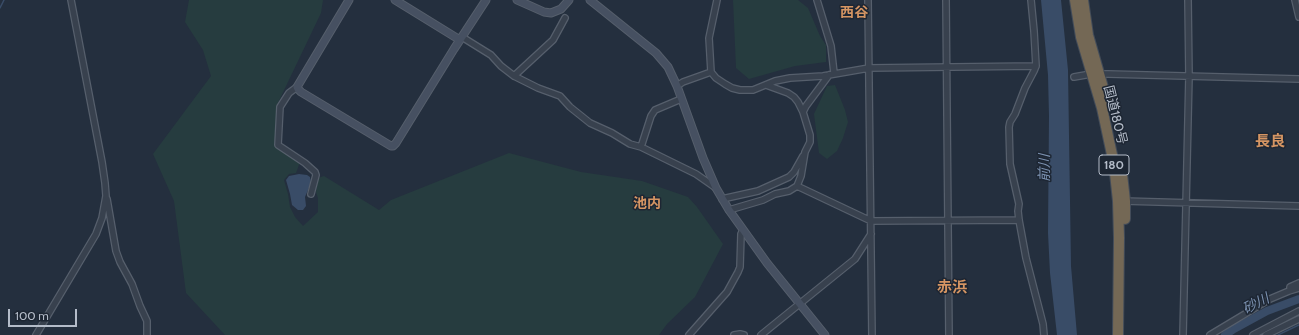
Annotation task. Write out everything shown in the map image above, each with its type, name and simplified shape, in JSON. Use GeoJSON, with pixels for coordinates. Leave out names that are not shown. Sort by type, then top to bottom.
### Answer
{"type":"FeatureCollection","features":[{"type":"Feature","properties":{"kind":"highway","name":"国道180号"},"geometry":{"type":"LineString","coordinates":[[1075,0],[1081,37],[1109,109],[1121,164],[1124,335]]}},
{"type":"Feature","properties":{"kind":"highway","name":"国道180号"},"geometry":{"type":"LineString","coordinates":[[1083,0],[1095,74]]}},
{"type":"Feature","properties":{"kind":"highway","name":"国道180号"},"geometry":{"type":"LineString","coordinates":[[1118,335],[1119,238],[1122,201]]}},
{"type":"Feature","properties":{"kind":"street"},"geometry":{"type":"LineString","coordinates":[[71,0],[102,162],[116,251],[148,321],[147,335]]}},
{"type":"Feature","properties":{"kind":"street"},"geometry":{"type":"LineString","coordinates":[[311,194],[316,175],[315,172],[306,163],[278,145],[280,107],[289,93],[297,86],[350,0]]}},
{"type":"Feature","properties":{"kind":"street"},"geometry":{"type":"LineString","coordinates":[[395,0],[491,55],[501,66],[514,76],[534,87],[560,96],[570,107],[590,123],[612,133],[630,144],[641,147],[696,174],[716,188]]}},
{"type":"Feature","properties":{"kind":"street"},"geometry":{"type":"LineString","coordinates":[[297,86],[299,91],[387,145],[393,146],[486,0]]}},
{"type":"Feature","properties":{"kind":"street"},"geometry":{"type":"LineString","coordinates":[[517,0],[544,12],[551,13],[561,9],[569,0]]}},
{"type":"Feature","properties":{"kind":"street"},"geometry":{"type":"LineString","coordinates":[[590,0],[663,60],[672,74],[703,158],[722,199],[743,230],[825,335]]}},
{"type":"Feature","properties":{"kind":"street"},"geometry":{"type":"LineString","coordinates":[[718,0],[709,38],[711,72],[716,78],[725,84],[740,90],[753,90],[775,81],[790,78],[832,74],[869,68],[1036,66]]}},
{"type":"Feature","properties":{"kind":"street"},"geometry":{"type":"LineString","coordinates":[[803,112],[806,106],[832,74],[831,46],[818,0]]}},
{"type":"Feature","properties":{"kind":"street"},"geometry":{"type":"LineString","coordinates":[[868,0],[872,335]]}},
{"type":"Feature","properties":{"kind":"street"},"geometry":{"type":"LineString","coordinates":[[946,0],[949,335]]}},
{"type":"Feature","properties":{"kind":"street"},"geometry":{"type":"LineString","coordinates":[[1031,0],[1036,66],[1009,127],[1010,164],[1019,204],[1019,220],[1026,258],[1043,324],[1044,335]]}},
{"type":"Feature","properties":{"kind":"street"},"geometry":{"type":"LineString","coordinates":[[1183,335],[1189,76],[1188,0]]}},
{"type":"Feature","properties":{"kind":"street"},"geometry":{"type":"LineString","coordinates":[[1295,0],[1299,17]]}},
{"type":"Feature","properties":{"kind":"street"},"geometry":{"type":"LineString","coordinates":[[514,76],[553,40],[565,18]]}},
{"type":"Feature","properties":{"kind":"street"},"geometry":{"type":"LineString","coordinates":[[677,86],[683,82],[711,72]]}},
{"type":"Feature","properties":{"kind":"street"},"geometry":{"type":"LineString","coordinates":[[1074,77],[1095,74],[1299,79]]}},
{"type":"Feature","properties":{"kind":"street"},"geometry":{"type":"LineString","coordinates":[[722,199],[758,191],[789,177],[794,172],[810,142],[810,135],[803,112],[798,102],[788,93],[766,85]]}},
{"type":"Feature","properties":{"kind":"street"},"geometry":{"type":"LineString","coordinates":[[641,147],[651,116],[655,110],[681,99]]}},
{"type":"Feature","properties":{"kind":"street"},"geometry":{"type":"LineString","coordinates":[[729,210],[764,200],[775,194],[789,191],[797,186],[801,176],[805,152]]}},
{"type":"Feature","properties":{"kind":"street"},"geometry":{"type":"LineString","coordinates":[[797,186],[871,221],[1019,220]]}},
{"type":"Feature","properties":{"kind":"street"},"geometry":{"type":"LineString","coordinates":[[36,335],[96,234],[102,218],[106,193]]}},
{"type":"Feature","properties":{"kind":"street"},"geometry":{"type":"LineString","coordinates":[[1122,201],[1299,206]]}},
{"type":"Feature","properties":{"kind":"street"},"geometry":{"type":"LineString","coordinates":[[689,335],[727,292],[738,272],[740,267],[741,234],[743,230]]}},
{"type":"Feature","properties":{"kind":"street"},"geometry":{"type":"LineString","coordinates":[[761,335],[855,259],[871,233]]}},
{"type":"Feature","properties":{"kind":"street"},"geometry":{"type":"LineString","coordinates":[[1289,291],[1290,287],[1299,283]]}},
{"type":"Feature","properties":{"kind":"street"},"geometry":{"type":"LineString","coordinates":[[1210,335],[1255,307],[1289,291],[1299,288]]}},
{"type":"Feature","properties":{"kind":"street"},"geometry":{"type":"LineString","coordinates":[[1253,335],[1299,311]]}},
{"type":"Feature","properties":{"kind":"street"},"geometry":{"type":"LineString","coordinates":[[1282,326],[1284,323],[1299,315]]}},
{"type":"Feature","properties":{"kind":"street"},"geometry":{"type":"LineString","coordinates":[[1266,335],[1299,319]]}},
{"type":"Feature","properties":{"kind":"street"},"geometry":{"type":"LineString","coordinates":[[734,335],[744,335]]}},
{"type":"Feature","properties":{"kind":"green space"},"geometry":{"type":"Polygon","coordinates":[[[189,0],[323,0],[321,13],[276,107],[276,146],[300,162],[296,173],[289,174],[284,180],[290,207],[295,217],[303,226],[318,212],[318,198],[316,192],[318,178],[324,176],[379,210],[391,200],[509,153],[581,172],[642,181],[688,197],[697,207],[723,244],[695,297],[667,324],[659,335],[225,335],[186,293],[174,201],[153,154],[211,76],[203,50],[185,22],[189,0]]]}},
{"type":"Feature","properties":{"kind":"green space"},"geometry":{"type":"Polygon","coordinates":[[[733,0],[798,0],[808,8],[820,36],[826,45],[826,62],[795,66],[749,79],[736,68],[733,0]]]}},
{"type":"Feature","properties":{"kind":"green space"},"geometry":{"type":"Polygon","coordinates":[[[835,85],[848,122],[837,151],[827,159],[819,153],[814,114],[827,86],[835,85]]]}},
{"type":"Feature","properties":{"kind":"water"},"geometry":{"type":"Polygon","coordinates":[[[1041,0],[1061,0],[1068,70],[1071,266],[1077,335],[1057,335],[1050,273],[1048,233],[1048,75],[1041,0]]]}},
{"type":"Feature","properties":{"kind":"water"},"geometry":{"type":"Polygon","coordinates":[[[299,174],[310,177],[311,183],[305,197],[306,206],[303,210],[298,210],[292,205],[286,180],[289,176],[299,174]]]}},
{"type":"Feature","properties":{"kind":"waterway"},"geometry":{"type":"LineString","coordinates":[[0,8],[4,0]]}},
{"type":"Feature","properties":{"kind":"waterway","name":"砂川"},"geometry":{"type":"LineString","coordinates":[[1225,335],[1267,311],[1299,299]]}},
{"type":"Feature","properties":{"kind":"waterway"},"geometry":{"type":"LineString","coordinates":[[1278,335],[1299,325]]}},
{"type":"Feature","properties":{"kind":"district","name":"西谷"},"geometry":{"type":"Point","coordinates":[854,13]}},
{"type":"Feature","properties":{"kind":"district","name":"長良"},"geometry":{"type":"Point","coordinates":[1270,142]}},
{"type":"Feature","properties":{"kind":"district","name":"池内"},"geometry":{"type":"Point","coordinates":[647,204]}},
{"type":"Feature","properties":{"kind":"district","name":"赤浜"},"geometry":{"type":"Point","coordinates":[952,288]}},
{"type":"Feature","properties":{"kind":"water label","name":"前川"},"geometry":{"type":"Point","coordinates":[1045,168]}}]}
